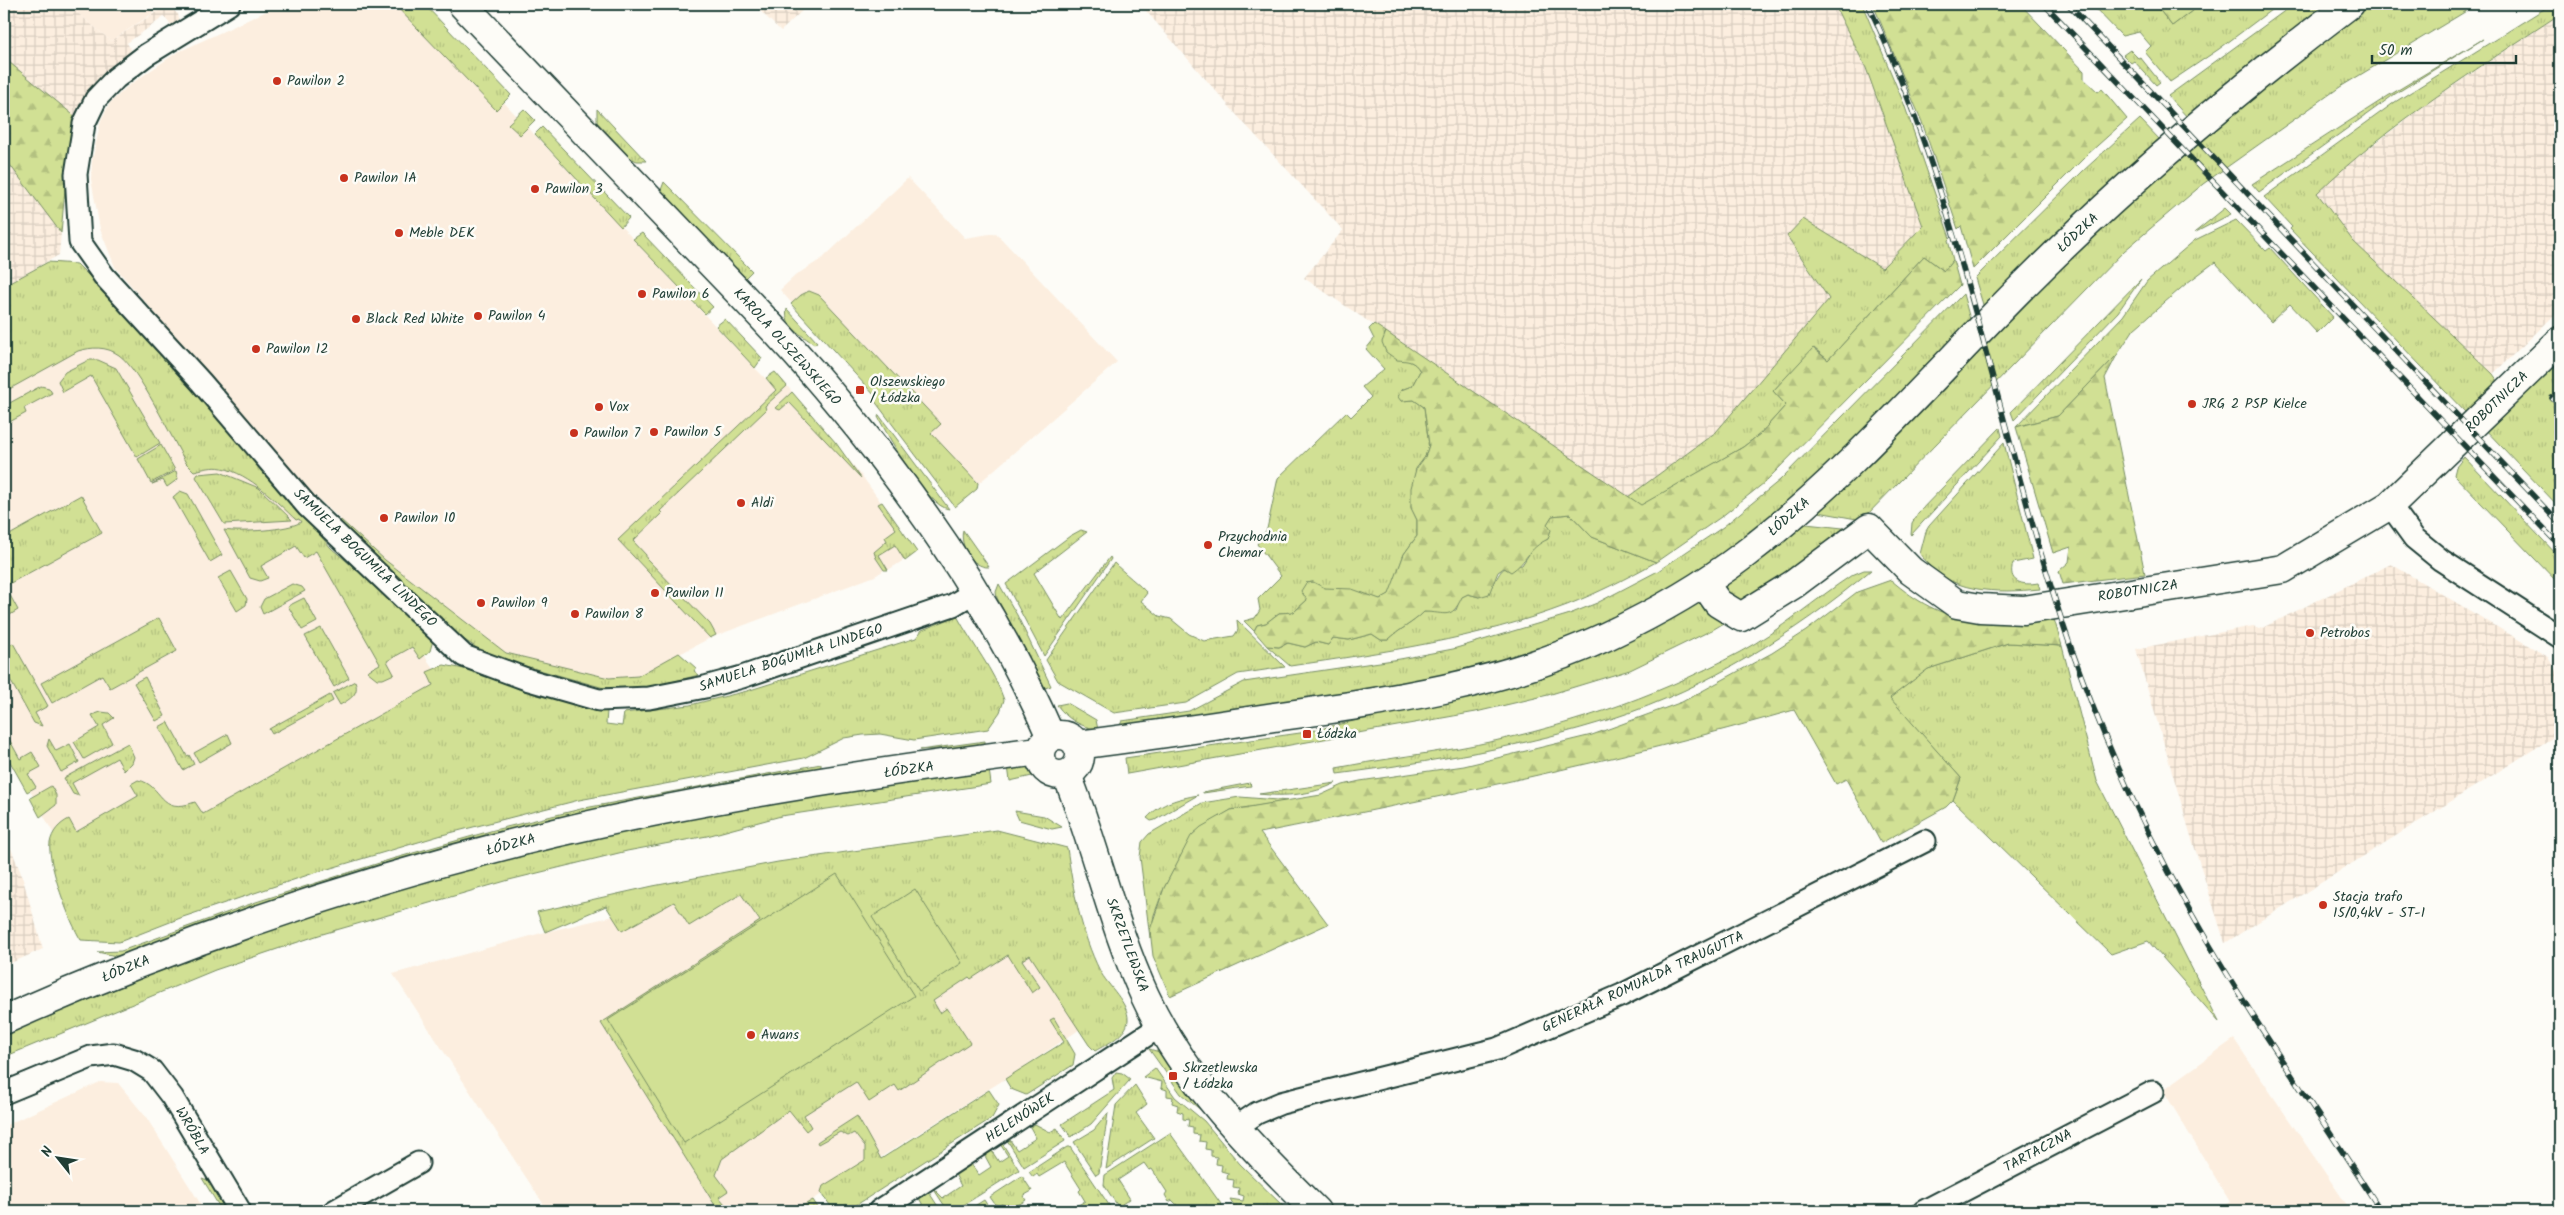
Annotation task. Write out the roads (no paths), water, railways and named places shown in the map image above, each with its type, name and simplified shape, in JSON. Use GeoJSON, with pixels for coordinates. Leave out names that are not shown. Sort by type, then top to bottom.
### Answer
{"type":"FeatureCollection","features":[{"type":"Feature","properties":{"kind":"main road","name":"KAROLA OLSZEWSKIEGO"},"geometry":{"type":"LineString","coordinates":[[462,4],[739,294],[839,403],[884,459],[936,530],[976,591],[1010,649],[1045,744]]}},
{"type":"Feature","properties":{"kind":"main road","name":"ŁÓDZKA"},"geometry":{"type":"LineString","coordinates":[[1077,745],[1323,710],[1466,684],[1533,666],[1604,638],[1649,616],[1704,583],[1745,554],[1798,511],[2034,275],[2130,185],[2287,52],[2350,4]]}},
{"type":"Feature","properties":{"kind":"main road","name":"ROBOTNICZA"},"geometry":{"type":"LineString","coordinates":[[1704,583],[1718,603],[1741,618],[1794,584],[1869,528],[1911,571],[1957,604],[1980,608],[2024,610],[2283,569],[2390,505],[2560,340]]}},
{"type":"Feature","properties":{"kind":"main road"},"geometry":{"type":"LineString","coordinates":[[1061,735],[1070,738],[1077,745],[1080,753],[1079,762],[1074,770],[1067,775],[1056,776],[1046,771],[1040,762],[1045,744],[1061,735]]}},
{"type":"Feature","properties":{"kind":"main road","name":"ŁÓDZKA"},"geometry":{"type":"LineString","coordinates":[[4,1020],[142,962],[259,920],[386,880],[533,839],[630,817],[1045,744]]}},
{"type":"Feature","properties":{"kind":"main road","name":"SKRZETLEWSKA"},"geometry":{"type":"LineString","coordinates":[[1067,775],[1135,973],[1162,1026],[1199,1083],[1235,1128],[1316,1211]]}},
{"type":"Feature","properties":{"kind":"street","name":"SAMUELA BOGUMIŁA LINDEGO"},"geometry":{"type":"LineString","coordinates":[[229,4],[146,55],[116,78],[96,99],[84,124],[76,174],[80,242],[104,276],[200,382],[308,507],[464,656],[529,680],[598,700],[649,698],[705,687],[742,677],[953,605],[976,591]]}},
{"type":"Feature","properties":{"kind":"street"},"geometry":{"type":"LineString","coordinates":[[2390,505],[2414,538],[2441,560],[2560,637]]}},
{"type":"Feature","properties":{"kind":"street","name":"GENERAŁA ROMUALDA TRAUGUTTA"},"geometry":{"type":"LineString","coordinates":[[1235,1128],[1257,1113],[1281,1103],[1497,1049],[1622,995],[1926,841]]}},
{"type":"Feature","properties":{"kind":"street","name":"HELENÓWEK"},"geometry":{"type":"LineString","coordinates":[[879,1211],[1162,1026]]}},
{"type":"Feature","properties":{"kind":"street","name":"WRÓBLA"},"geometry":{"type":"LineString","coordinates":[[4,1093],[91,1057],[114,1054],[134,1060],[152,1071],[168,1092],[240,1211]]}},
{"type":"Feature","properties":{"kind":"street","name":"TARTACZNA"},"geometry":{"type":"LineString","coordinates":[[1924,1211],[2153,1092]]}},
{"type":"Feature","properties":{"kind":"street"},"geometry":{"type":"LineString","coordinates":[[334,1211],[418,1163]]}},
{"type":"Feature","properties":{"kind":"railway"},"geometry":{"type":"LineString","coordinates":[[1868,4],[1901,81],[1930,160],[1978,320],[2044,562],[2069,642],[2108,744],[2154,844],[2211,948],[2258,1024],[2381,1211]]}},
{"type":"Feature","properties":{"kind":"railway"},"geometry":{"type":"LineString","coordinates":[[2044,4],[2560,546]]}},
{"type":"Feature","properties":{"kind":"railway"},"geometry":{"type":"LineString","coordinates":[[2068,4],[2560,524]]}},
{"type":"Feature","properties":{"kind":"railway"},"geometry":{"type":"LineString","coordinates":[[2552,398],[2560,406]]}},
{"type":"Feature","properties":{"kind":"place","name":"Pawilon 2"},"geometry":{"type":"Point","coordinates":[277,81]}},
{"type":"Feature","properties":{"kind":"place","name":"Pawilon 1A"},"geometry":{"type":"Point","coordinates":[344,178]}},
{"type":"Feature","properties":{"kind":"place","name":"Pawilon 3"},"geometry":{"type":"Point","coordinates":[535,189]}},
{"type":"Feature","properties":{"kind":"place","name":"Meble DEK"},"geometry":{"type":"Point","coordinates":[399,233]}},
{"type":"Feature","properties":{"kind":"place","name":"Pawilon 6"},"geometry":{"type":"Point","coordinates":[642,294]}},
{"type":"Feature","properties":{"kind":"place","name":"Pawilon 4"},"geometry":{"type":"Point","coordinates":[478,316]}},
{"type":"Feature","properties":{"kind":"place","name":"Black Red White"},"geometry":{"type":"Point","coordinates":[356,319]}},
{"type":"Feature","properties":{"kind":"place","name":"Pawilon 12"},"geometry":{"type":"Point","coordinates":[256,349]}},
{"type":"Feature","properties":{"kind":"place","name":"Olszewskiego / Łódzka"},"geometry":{"type":"Point","coordinates":[860,390]}},
{"type":"Feature","properties":{"kind":"place","name":"JRG 2 PSP Kielce"},"geometry":{"type":"Point","coordinates":[2192,404]}},
{"type":"Feature","properties":{"kind":"place","name":"Vox"},"geometry":{"type":"Point","coordinates":[599,407]}},
{"type":"Feature","properties":{"kind":"place","name":"Pawilon 5"},"geometry":{"type":"Point","coordinates":[654,432]}},
{"type":"Feature","properties":{"kind":"place","name":"Pawilon 7"},"geometry":{"type":"Point","coordinates":[574,433]}},
{"type":"Feature","properties":{"kind":"place","name":"Aldi"},"geometry":{"type":"Point","coordinates":[741,503]}},
{"type":"Feature","properties":{"kind":"place","name":"Pawilon 10"},"geometry":{"type":"Point","coordinates":[384,518]}},
{"type":"Feature","properties":{"kind":"place","name":"Przychodnia Chemar"},"geometry":{"type":"Point","coordinates":[1208,545]}},
{"type":"Feature","properties":{"kind":"place","name":"Pawilon 11"},"geometry":{"type":"Point","coordinates":[655,593]}},
{"type":"Feature","properties":{"kind":"place","name":"Pawilon 9"},"geometry":{"type":"Point","coordinates":[481,603]}},
{"type":"Feature","properties":{"kind":"place","name":"Pawilon 8"},"geometry":{"type":"Point","coordinates":[575,614]}},
{"type":"Feature","properties":{"kind":"place","name":"Petrobos"},"geometry":{"type":"Point","coordinates":[2310,633]}},
{"type":"Feature","properties":{"kind":"place","name":"Łódzka"},"geometry":{"type":"Point","coordinates":[1307,734]}},
{"type":"Feature","properties":{"kind":"place","name":"Stacja trafo 15/0,4kV - ST-1"},"geometry":{"type":"Point","coordinates":[2323,905]}},
{"type":"Feature","properties":{"kind":"place","name":"Awans"},"geometry":{"type":"Point","coordinates":[751,1035]}},
{"type":"Feature","properties":{"kind":"place","name":"Skrzetlewska / Łódzka"},"geometry":{"type":"Point","coordinates":[1173,1076]}}]}
